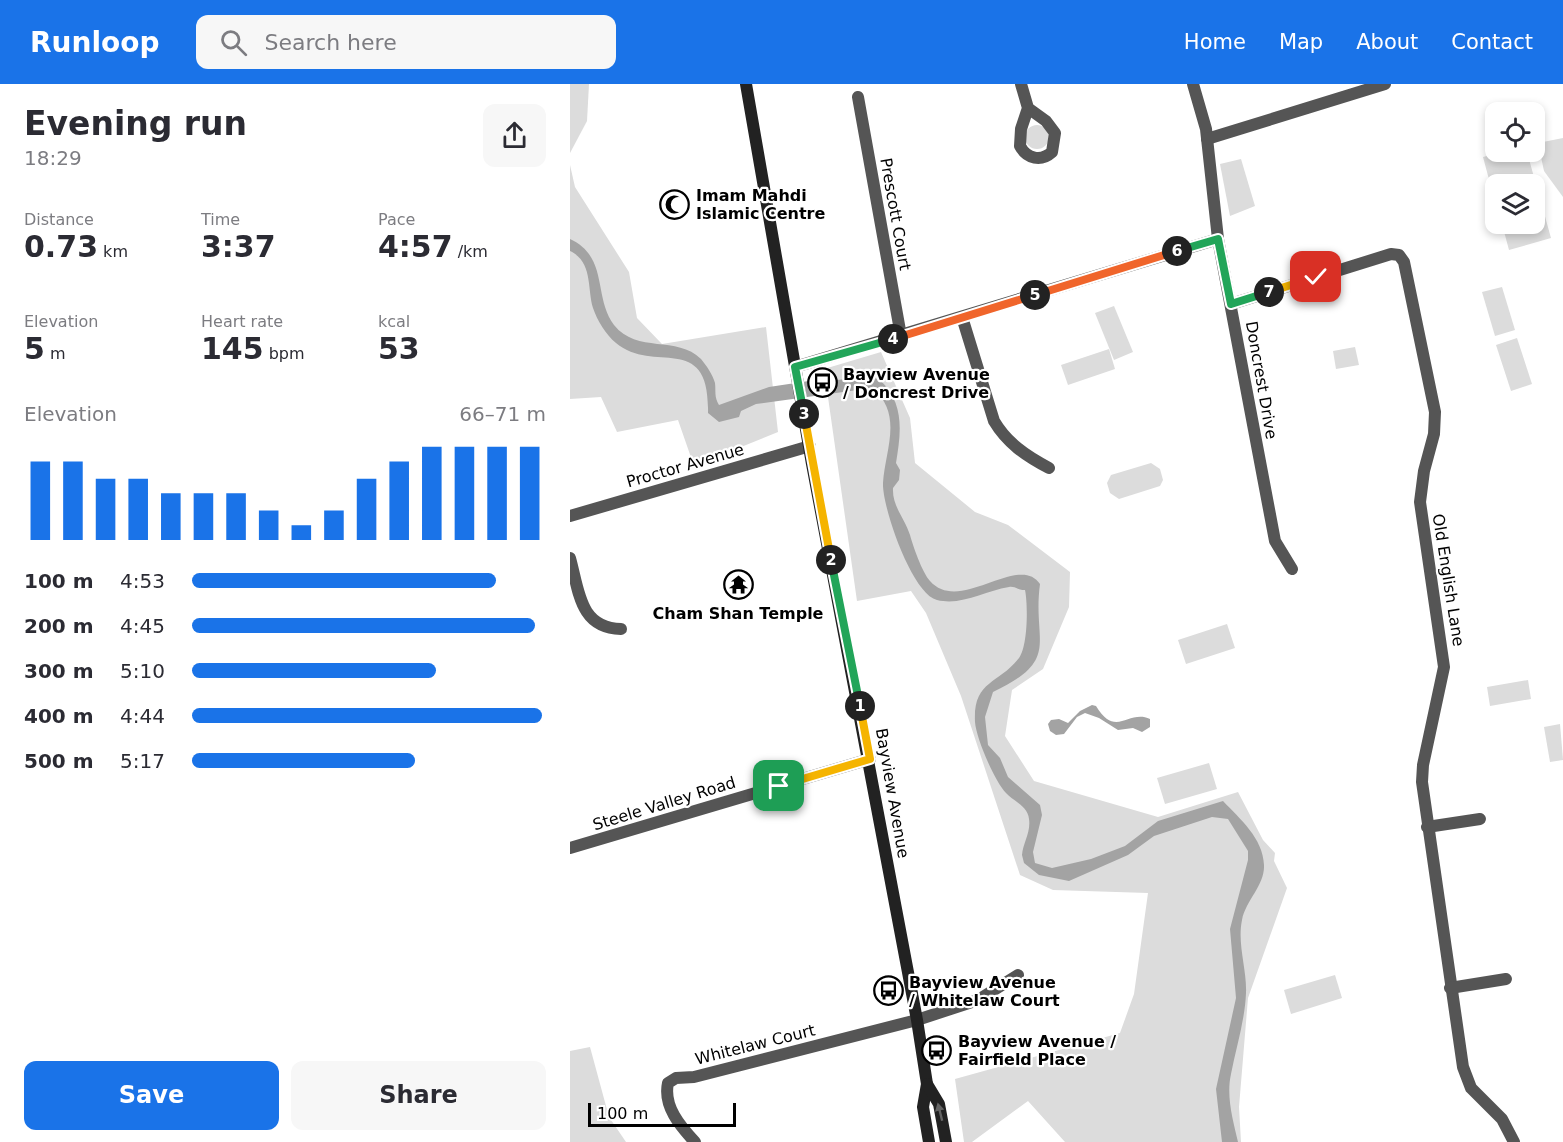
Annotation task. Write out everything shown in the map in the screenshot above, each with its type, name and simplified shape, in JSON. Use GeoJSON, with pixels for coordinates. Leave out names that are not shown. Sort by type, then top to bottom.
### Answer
{"type":"FeatureCollection","features":[{"type":"Feature","properties":{"kind":"main road","name":"Bayview Avenue"},"geometry":{"type":"LineString","coordinates":[[746,84],[796,371],[917,1020],[927,1084],[923,1111],[929,1142]]}},
{"type":"Feature","properties":{"kind":"main road","name":"Bayview Avenue"},"geometry":{"type":"LineString","coordinates":[[927,1084],[939,1104],[946,1142]]}},
{"type":"Feature","properties":{"kind":"street"},"geometry":{"type":"LineString","coordinates":[[1021,84],[1028,108]]}},
{"type":"Feature","properties":{"kind":"street","name":"Doncrest Drive"},"geometry":{"type":"LineString","coordinates":[[1193,84],[1207,139],[1218,239],[1275,541],[1292,569]]}},
{"type":"Feature","properties":{"kind":"street"},"geometry":{"type":"LineString","coordinates":[[1207,139],[1358,88],[1385,84]]}},
{"type":"Feature","properties":{"kind":"street","name":"Prescott Court"},"geometry":{"type":"LineString","coordinates":[[858,97],[901,336]]}},
{"type":"Feature","properties":{"kind":"street"},"geometry":{"type":"LineString","coordinates":[[796,371],[901,336],[1218,239]]}},
{"type":"Feature","properties":{"kind":"street","name":"Old English Lane"},"geometry":{"type":"LineString","coordinates":[[1231,304],[1387,255],[1399,255],[1404,262],[1435,412],[1434,434],[1424,473],[1420,502],[1444,667],[1423,765],[1427,827],[1463,1067],[1471,1088],[1502,1119],[1514,1142]]}},
{"type":"Feature","properties":{"kind":"street"},"geometry":{"type":"LineString","coordinates":[[962,317],[994,421],[1000,431],[1031,459],[1048,468]]}},
{"type":"Feature","properties":{"kind":"street","name":"Proctor Avenue"},"geometry":{"type":"LineString","coordinates":[[570,516],[810,446]]}},
{"type":"Feature","properties":{"kind":"street"},"geometry":{"type":"LineString","coordinates":[[570,558],[585,614],[602,626],[621,629]]}},
{"type":"Feature","properties":{"kind":"street","name":"Steele Valley Road"},"geometry":{"type":"LineString","coordinates":[[570,848],[870,759]]}},
{"type":"Feature","properties":{"kind":"street"},"geometry":{"type":"LineString","coordinates":[[1427,827],[1480,819]]}},
{"type":"Feature","properties":{"kind":"street"},"geometry":{"type":"LineString","coordinates":[[917,1020],[978,1000],[1018,975]]}},
{"type":"Feature","properties":{"kind":"street"},"geometry":{"type":"LineString","coordinates":[[1450,988],[1506,979]]}},
{"type":"Feature","properties":{"kind":"street","name":"Whitelaw Court"},"geometry":{"type":"LineString","coordinates":[[695,1142],[683,1129],[668,1104],[668,1083],[917,1020]]}},
{"type":"Feature","properties":{"kind":"shaded area"},"geometry":{"type":"Polygon","coordinates":[[[570,84],[589,84],[587,121],[570,153],[570,84]]]}},
{"type":"Feature","properties":{"kind":"shaded area"},"geometry":{"type":"Polygon","coordinates":[[[1037,125],[1046,128],[1049,137],[1046,146],[1037,149],[1028,146],[1025,137],[1028,128],[1037,125]]]}},
{"type":"Feature","properties":{"kind":"shaded area"},"geometry":{"type":"Polygon","coordinates":[[[1563,138],[1563,197],[1544,171],[1542,162],[1545,162],[1545,142],[1563,138]]]}},
{"type":"Feature","properties":{"kind":"shaded area"},"geometry":{"type":"Polygon","coordinates":[[[1485,156],[1485,162],[1530,162],[1533,174],[1488,174],[1483,157],[1485,156]]]}},
{"type":"Feature","properties":{"kind":"shaded area"},"geometry":{"type":"Polygon","coordinates":[[[1241,159],[1255,206],[1230,216],[1220,164],[1241,159]]]}},
{"type":"Feature","properties":{"kind":"shaded area"},"geometry":{"type":"Polygon","coordinates":[[[570,165],[575,187],[629,272],[637,318],[662,344],[766,327],[778,432],[694,466],[678,420],[617,432],[601,397],[570,399],[570,165]]]}},
{"type":"Feature","properties":{"kind":"shaded area"},"geometry":{"type":"Polygon","coordinates":[[[1545,216],[1551,238],[1509,250],[1505,234],[1545,234],[1545,216]]]}},
{"type":"Feature","properties":{"kind":"shaded area"},"geometry":{"type":"Polygon","coordinates":[[[570,239],[582,247],[596,267],[604,302],[614,325],[623,334],[634,339],[681,348],[701,359],[714,380],[719,405],[769,387],[822,379],[866,377],[880,380],[894,399],[899,419],[896,463],[900,470],[899,480],[893,488],[894,500],[930,581],[942,590],[957,591],[1018,575],[1030,576],[1040,584],[1040,635],[1036,659],[1028,670],[1015,680],[993,692],[985,717],[988,745],[1000,758],[1008,777],[1040,805],[1042,815],[1033,852],[1035,863],[1052,868],[1091,859],[1125,846],[1158,821],[1223,801],[1255,838],[1263,855],[1264,872],[1242,920],[1241,947],[1246,993],[1229,1091],[1238,1142],[1222,1142],[1216,1089],[1236,998],[1230,929],[1248,860],[1248,851],[1228,819],[1212,817],[1154,836],[1128,855],[1069,881],[1039,875],[1024,863],[1022,855],[1029,828],[1028,814],[1006,793],[992,770],[976,729],[975,708],[978,698],[988,684],[1011,667],[1022,652],[1027,605],[1025,590],[1009,587],[964,600],[946,601],[937,600],[927,594],[918,583],[900,548],[884,495],[883,483],[890,421],[888,409],[882,398],[872,388],[756,404],[741,411],[739,417],[719,422],[708,413],[706,387],[700,372],[690,363],[631,352],[609,336],[593,308],[586,269],[577,256],[570,251],[570,239]]]}},
{"type":"Feature","properties":{"kind":"shaded area"},"geometry":{"type":"Polygon","coordinates":[[[1502,287],[1515,330],[1495,336],[1482,292],[1502,287]]]}},
{"type":"Feature","properties":{"kind":"shaded area"},"geometry":{"type":"Polygon","coordinates":[[[1114,306],[1133,352],[1114,360],[1095,313],[1114,306]]]}},
{"type":"Feature","properties":{"kind":"shaded area"},"geometry":{"type":"Polygon","coordinates":[[[1517,338],[1532,384],[1511,391],[1496,345],[1517,338]]]}},
{"type":"Feature","properties":{"kind":"shaded area"},"geometry":{"type":"Polygon","coordinates":[[[1355,347],[1359,365],[1336,369],[1333,351],[1355,347]]]}},
{"type":"Feature","properties":{"kind":"shaded area"},"geometry":{"type":"Polygon","coordinates":[[[1109,349],[1115,369],[1068,385],[1061,365],[1109,349]]]}},
{"type":"Feature","properties":{"kind":"shaded area"},"geometry":{"type":"Polygon","coordinates":[[[881,352],[910,418],[915,463],[975,512],[1008,525],[1070,572],[1069,607],[1043,669],[1012,690],[1005,736],[1034,781],[1158,817],[1238,792],[1263,840],[1275,853],[1274,861],[1287,888],[1248,998],[1239,1107],[1241,1142],[1065,1142],[1028,1101],[972,1142],[964,1142],[955,1079],[1120,1033],[1134,994],[1148,893],[1053,890],[1020,875],[961,696],[926,613],[911,591],[857,601],[824,369],[881,352]]]}},
{"type":"Feature","properties":{"kind":"shaded area"},"geometry":{"type":"Polygon","coordinates":[[[1151,463],[1160,469],[1163,480],[1160,486],[1119,499],[1110,493],[1107,483],[1111,475],[1151,463]]]}},
{"type":"Feature","properties":{"kind":"shaded area"},"geometry":{"type":"Polygon","coordinates":[[[1227,624],[1235,648],[1186,664],[1178,640],[1227,624]]]}},
{"type":"Feature","properties":{"kind":"shaded area"},"geometry":{"type":"Polygon","coordinates":[[[1528,680],[1531,699],[1490,706],[1487,687],[1528,680]]]}},
{"type":"Feature","properties":{"kind":"shaded area"},"geometry":{"type":"Polygon","coordinates":[[[1092,705],[1096,706],[1110,721],[1142,717],[1150,719],[1150,727],[1142,732],[1133,728],[1118,730],[1099,718],[1085,713],[1077,717],[1064,734],[1056,735],[1050,731],[1048,724],[1051,720],[1059,719],[1068,723],[1080,711],[1092,705]]]}},
{"type":"Feature","properties":{"kind":"shaded area"},"geometry":{"type":"Polygon","coordinates":[[[1560,724],[1563,760],[1550,762],[1544,727],[1560,724]]]}},
{"type":"Feature","properties":{"kind":"shaded area"},"geometry":{"type":"Polygon","coordinates":[[[1209,763],[1217,789],[1165,804],[1157,778],[1209,763]]]}},
{"type":"Feature","properties":{"kind":"shaded area"},"geometry":{"type":"Polygon","coordinates":[[[1335,975],[1342,998],[1291,1014],[1284,990],[1335,975]]]}},
{"type":"Feature","properties":{"kind":"shaded area"},"geometry":{"type":"Polygon","coordinates":[[[590,1047],[609,1117],[626,1142],[570,1142],[570,1051],[590,1047]]]}},
{"type":"Feature","properties":{"kind":"place","name":"Imam Mahdi Islamic Centre"},"geometry":{"type":"Point","coordinates":[675,204]}},
{"type":"Feature","properties":{"kind":"place","name":"Bayview Avenue / Doncrest Drive"},"geometry":{"type":"Point","coordinates":[822,383]}},
{"type":"Feature","properties":{"kind":"place","name":"Cham Shan Temple"},"geometry":{"type":"Point","coordinates":[738,585]}},
{"type":"Feature","properties":{"kind":"place","name":"Bayview Avenue / Whitelaw Court"},"geometry":{"type":"Point","coordinates":[888,991]}},
{"type":"Feature","properties":{"kind":"place","name":"Bayview Avenue / Fairfield Place"},"geometry":{"type":"Point","coordinates":[937,1050]}},
{"type":"Feature","properties":{"kind":"route"},"geometry":{"type":"LineString","coordinates":[[779,786],[870,759],[795,367],[1218,239],[1231,304],[1316,277]]}}]}
